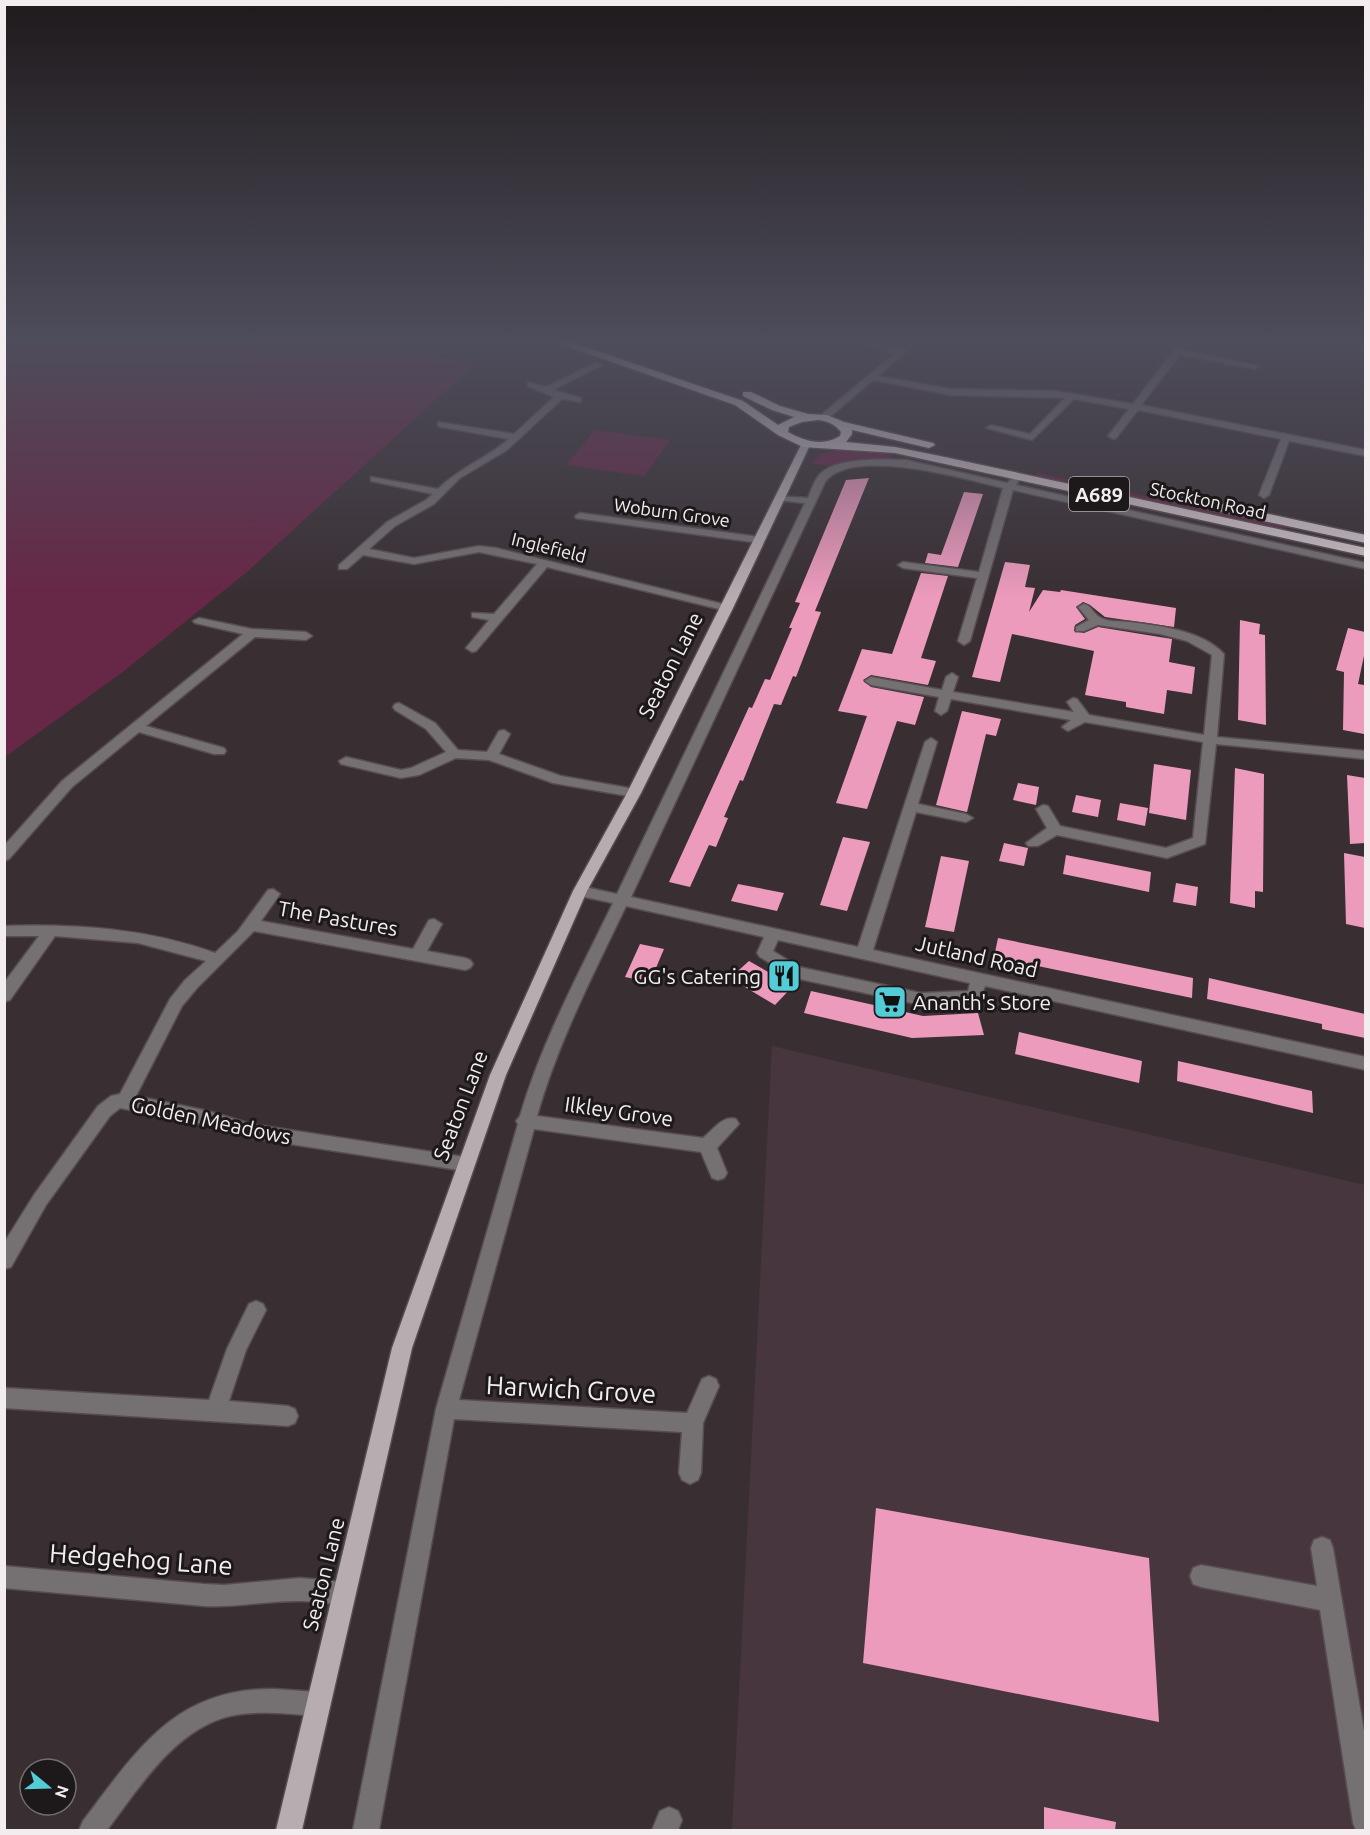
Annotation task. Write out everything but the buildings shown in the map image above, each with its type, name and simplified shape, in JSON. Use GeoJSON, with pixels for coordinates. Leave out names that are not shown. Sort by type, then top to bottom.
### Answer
{"type":"FeatureCollection","features":[{"type":"Feature","properties":{"kind":"highway"},"geometry":{"type":"LineString","coordinates":[[775,427],[786,438],[805,445]]}},
{"type":"Feature","properties":{"kind":"highway"},"geometry":{"type":"LineString","coordinates":[[782,433],[784,427]]}},
{"type":"Feature","properties":{"kind":"highway"},"geometry":{"type":"LineString","coordinates":[[831,444],[846,436],[847,432],[844,427]]}},
{"type":"Feature","properties":{"kind":"highway","name":"Stockton Road"},"geometry":{"type":"LineString","coordinates":[[850,427],[1365,539]]}},
{"type":"Feature","properties":{"kind":"highway","name":"Stockton Road"},"geometry":{"type":"LineString","coordinates":[[805,445],[831,444],[895,450],[1013,481],[1365,552]]}},
{"type":"Feature","properties":{"kind":"main road","name":"Seaton Lane"},"geometry":{"type":"LineString","coordinates":[[289,1830],[402,1348],[498,1075],[580,891],[634,793],[727,608],[805,445]]}},
{"type":"Feature","properties":{"kind":"street"},"geometry":{"type":"LineString","coordinates":[[455,427],[516,437]]}},
{"type":"Feature","properties":{"kind":"street"},"geometry":{"type":"LineString","coordinates":[[343,567],[376,535],[430,502],[456,476],[495,454],[527,427]]}},
{"type":"Feature","properties":{"kind":"street"},"geometry":{"type":"LineString","coordinates":[[991,428],[1032,437],[1042,427]]}},
{"type":"Feature","properties":{"kind":"street"},"geometry":{"type":"LineString","coordinates":[[1113,436],[1120,427]]}},
{"type":"Feature","properties":{"kind":"street"},"geometry":{"type":"LineString","coordinates":[[1232,427],[1365,453]]}},
{"type":"Feature","properties":{"kind":"street"},"geometry":{"type":"LineString","coordinates":[[1264,495],[1286,437]]}},
{"type":"Feature","properties":{"kind":"street","name":"Stockton Road"},"geometry":{"type":"LineString","coordinates":[[812,501],[820,482],[828,472],[888,462],[906,463],[1013,481],[1365,566]]}},
{"type":"Feature","properties":{"kind":"street"},"geometry":{"type":"LineString","coordinates":[[375,479],[439,492]]}},
{"type":"Feature","properties":{"kind":"street"},"geometry":{"type":"LineString","coordinates":[[964,641],[1013,481]]}},
{"type":"Feature","properties":{"kind":"street"},"geometry":{"type":"LineString","coordinates":[[366,1830],[446,1409],[525,1121],[555,1038],[812,501],[780,498]]}},
{"type":"Feature","properties":{"kind":"street","name":"Woburn Grove"},"geometry":{"type":"LineString","coordinates":[[579,516],[760,540]]}},
{"type":"Feature","properties":{"kind":"street","name":"Inglefield"},"geometry":{"type":"LineString","coordinates":[[360,551],[414,561],[479,549],[496,551],[727,608]]}},
{"type":"Feature","properties":{"kind":"street"},"geometry":{"type":"LineString","coordinates":[[472,648],[544,563]]}},
{"type":"Feature","properties":{"kind":"street"},"geometry":{"type":"LineString","coordinates":[[903,565],[983,576]]}},
{"type":"Feature","properties":{"kind":"street"},"geometry":{"type":"LineString","coordinates":[[1084,608],[1096,621]]}},
{"type":"Feature","properties":{"kind":"street"},"geometry":{"type":"LineString","coordinates":[[476,615],[497,618]]}},
{"type":"Feature","properties":{"kind":"street"},"geometry":{"type":"LineString","coordinates":[[199,621],[252,633],[306,636]]}},
{"type":"Feature","properties":{"kind":"street"},"geometry":{"type":"LineString","coordinates":[[1033,843],[1055,830],[1167,853],[1200,841],[1218,654],[1205,643],[1186,636],[1096,621],[1080,629]]}},
{"type":"Feature","properties":{"kind":"street"},"geometry":{"type":"LineString","coordinates":[[4,856],[67,784],[252,633]]}},
{"type":"Feature","properties":{"kind":"street"},"geometry":{"type":"LineString","coordinates":[[941,711],[952,677]]}},
{"type":"Feature","properties":{"kind":"street"},"geometry":{"type":"LineString","coordinates":[[871,681],[1211,740],[1365,755]]}},
{"type":"Feature","properties":{"kind":"street"},"geometry":{"type":"LineString","coordinates":[[1073,702],[1084,717]]}},
{"type":"Feature","properties":{"kind":"street"},"geometry":{"type":"LineString","coordinates":[[399,707],[425,721],[444,737],[454,754]]}},
{"type":"Feature","properties":{"kind":"street"},"geometry":{"type":"LineString","coordinates":[[1068,727],[1084,717]]}},
{"type":"Feature","properties":{"kind":"street"},"geometry":{"type":"LineString","coordinates":[[137,727],[219,751]]}},
{"type":"Feature","properties":{"kind":"street"},"geometry":{"type":"LineString","coordinates":[[491,756],[504,734]]}},
{"type":"Feature","properties":{"kind":"street"},"geometry":{"type":"LineString","coordinates":[[864,952],[931,742]]}},
{"type":"Feature","properties":{"kind":"street"},"geometry":{"type":"LineString","coordinates":[[346,761],[401,774],[414,772],[454,754],[491,756],[558,780],[634,793]]}},
{"type":"Feature","properties":{"kind":"street"},"geometry":{"type":"LineString","coordinates":[[910,807],[966,818]]}},
{"type":"Feature","properties":{"kind":"street"},"geometry":{"type":"LineString","coordinates":[[1043,808],[1055,830]]}},
{"type":"Feature","properties":{"kind":"street","name":"Jutland Road"},"geometry":{"type":"LineString","coordinates":[[580,891],[1365,1064]]}},
{"type":"Feature","properties":{"kind":"street","name":"The Pastures"},"geometry":{"type":"LineString","coordinates":[[125,1101],[176,1003],[216,959],[252,925],[273,894]]}},
{"type":"Feature","properties":{"kind":"street","name":"The Pastures"},"geometry":{"type":"LineString","coordinates":[[417,955],[434,924]]}},
{"type":"Feature","properties":{"kind":"street","name":"The Pastures"},"geometry":{"type":"LineString","coordinates":[[252,925],[465,964]]}},
{"type":"Feature","properties":{"kind":"street"},"geometry":{"type":"LineString","coordinates":[[4,931],[52,929],[168,942],[216,959]]}},
{"type":"Feature","properties":{"kind":"street"},"geometry":{"type":"LineString","coordinates":[[4,996],[52,929]]}},
{"type":"Feature","properties":{"kind":"street"},"geometry":{"type":"LineString","coordinates":[[772,932],[765,953],[795,972],[921,999],[974,996],[979,978]]}},
{"type":"Feature","properties":{"kind":"street","name":"Golden Meadows"},"geometry":{"type":"LineString","coordinates":[[4,1261],[40,1200],[104,1111],[117,1101],[208,1118],[251,1131],[465,1164]]}},
{"type":"Feature","properties":{"kind":"street","name":"Ilkley Grove"},"geometry":{"type":"LineString","coordinates":[[525,1121],[707,1146]]}},
{"type":"Feature","properties":{"kind":"street"},"geometry":{"type":"LineString","coordinates":[[718,1173],[707,1146],[730,1124]]}},
{"type":"Feature","properties":{"kind":"street"},"geometry":{"type":"LineString","coordinates":[[216,1410],[237,1349],[256,1310]]}},
{"type":"Feature","properties":{"kind":"street"},"geometry":{"type":"LineString","coordinates":[[690,1473],[693,1423],[709,1386]]}},
{"type":"Feature","properties":{"kind":"street"},"geometry":{"type":"LineString","coordinates":[[4,1398],[288,1416]]}},
{"type":"Feature","properties":{"kind":"street","name":"Harwich Grove"},"geometry":{"type":"LineString","coordinates":[[446,1409],[693,1423]]}},
{"type":"Feature","properties":{"kind":"street"},"geometry":{"type":"LineString","coordinates":[[1322,1548],[1365,1823]]}},
{"type":"Feature","properties":{"kind":"street"},"geometry":{"type":"LineString","coordinates":[[1201,1576],[1330,1600]]}},
{"type":"Feature","properties":{"kind":"street","name":"Hedgehog Lane"},"geometry":{"type":"LineString","coordinates":[[4,1577],[225,1596],[300,1589],[344,1593]]}},
{"type":"Feature","properties":{"kind":"street"},"geometry":{"type":"LineString","coordinates":[[92,1830],[164,1742],[194,1719],[229,1704],[261,1701],[318,1704]]}},
{"type":"Feature","properties":{"kind":"shaded area"},"geometry":{"type":"Polygon","coordinates":[[[5,427],[406,427],[247,572],[124,671],[5,757],[5,427]]]}},
{"type":"Feature","properties":{"kind":"shaded area"},"geometry":{"type":"Polygon","coordinates":[[[595,430],[670,440],[644,476],[566,465],[595,430]]]}},
{"type":"Feature","properties":{"kind":"shaded area"},"geometry":{"type":"Polygon","coordinates":[[[839,450],[892,455],[889,458],[827,466],[811,463],[821,454],[839,450]]]}},
{"type":"Feature","properties":{"kind":"shaded area"},"geometry":{"type":"Polygon","coordinates":[[[1038,473],[1286,527],[1284,531],[1035,476],[1038,473]]]}},
{"type":"Feature","properties":{"kind":"shaded area"},"geometry":{"type":"Polygon","coordinates":[[[772,1046],[1365,1185],[1365,1830],[732,1830],[772,1046]]]}},
{"type":"Feature","properties":{"kind":"place","name":"GG's Catering"},"geometry":{"type":"Point","coordinates":[784,976]}},
{"type":"Feature","properties":{"kind":"place","name":"Ananth's Store"},"geometry":{"type":"Point","coordinates":[890,1002]}}]}
